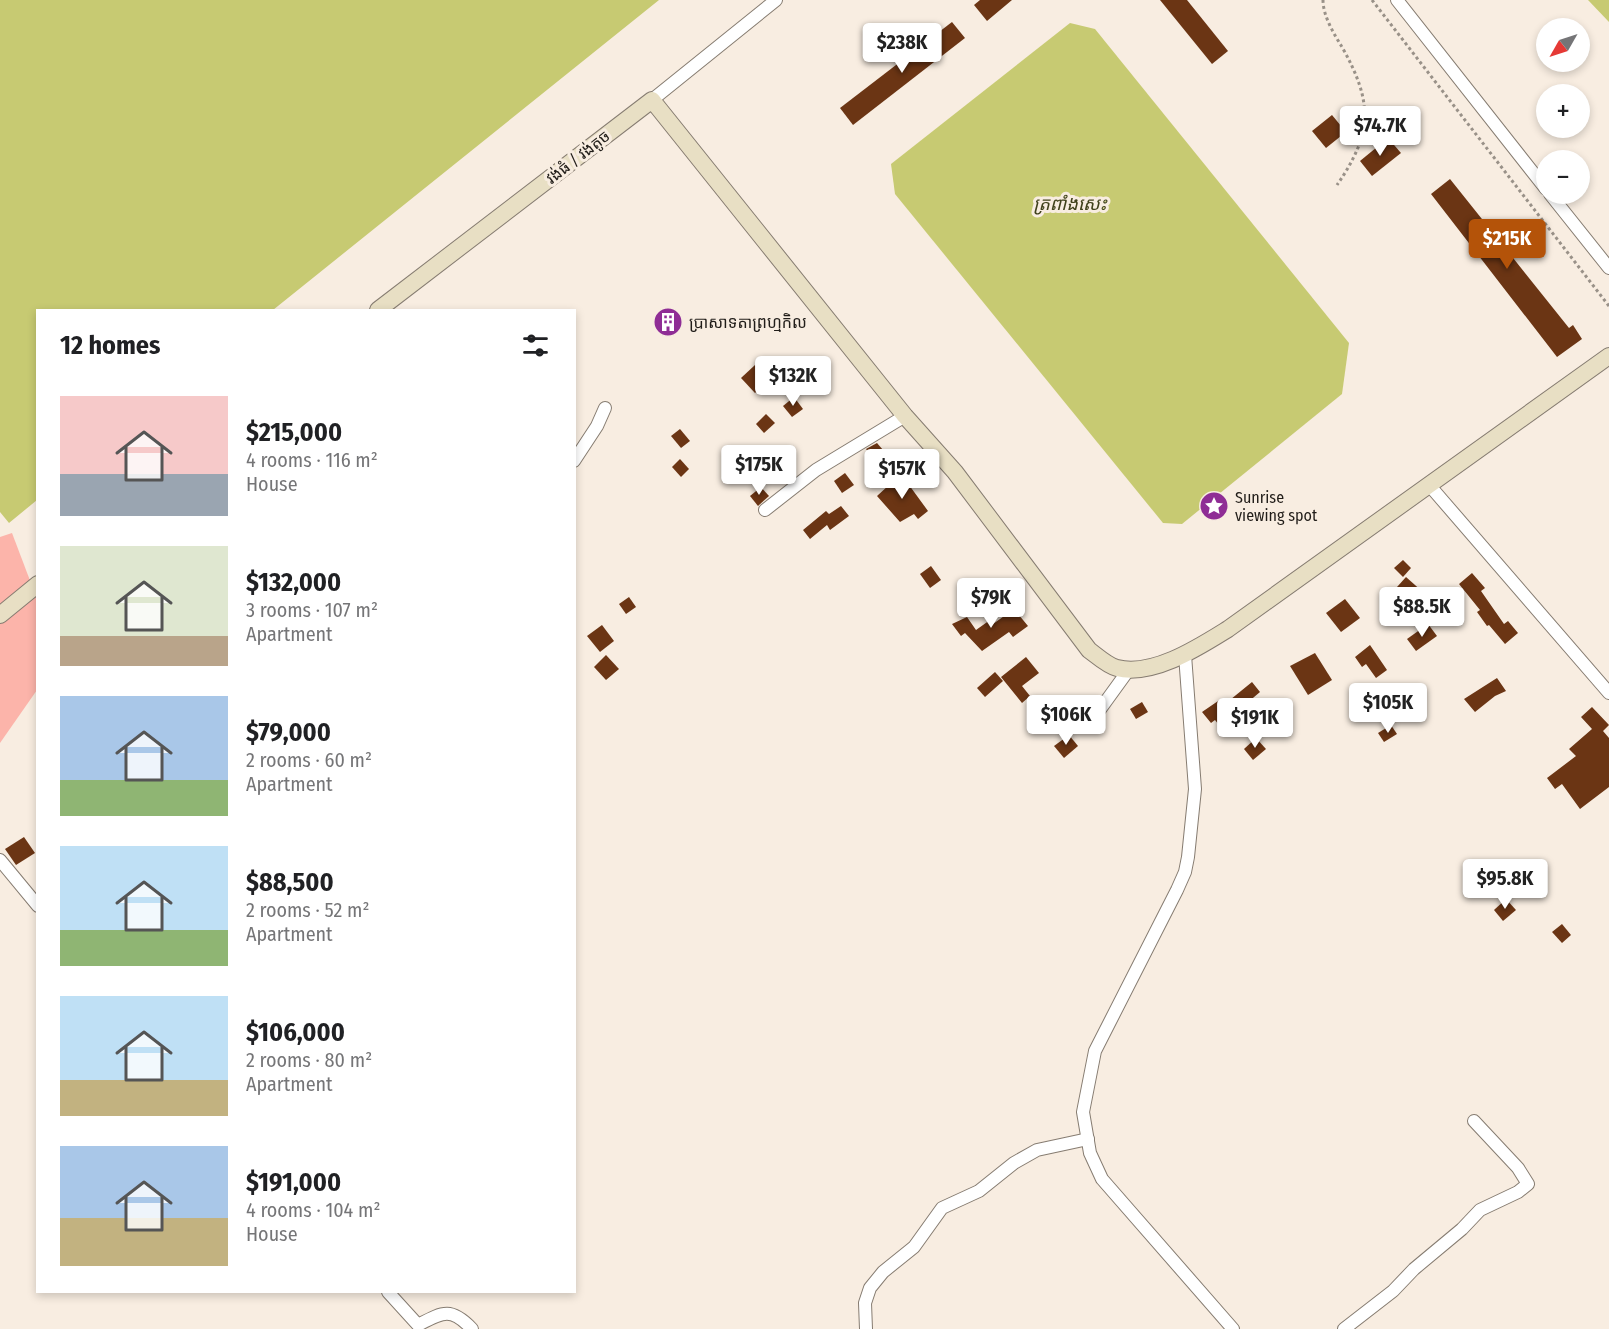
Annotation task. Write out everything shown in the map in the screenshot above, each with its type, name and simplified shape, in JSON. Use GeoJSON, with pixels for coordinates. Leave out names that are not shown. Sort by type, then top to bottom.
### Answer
{"type":"FeatureCollection","features":[{"type":"Feature","properties":{"kind":"main road","name":"វង់ធំ / វង់តូច"},"geometry":{"type":"LineString","coordinates":[[379,309],[652,100]]}},
{"type":"Feature","properties":{"kind":"main road"},"geometry":{"type":"LineString","coordinates":[[652,100],[905,416],[955,472],[1089,650],[1116,668],[1162,663],[1185,655],[1228,629],[1609,356]]}},
{"type":"Feature","properties":{"kind":"main road"},"geometry":{"type":"LineString","coordinates":[[0,615],[36,586]]}},
{"type":"Feature","properties":{"kind":"street","name":"វង់ធំ / វង់តូច"},"geometry":{"type":"LineString","coordinates":[[652,100],[776,0]]}},
{"type":"Feature","properties":{"kind":"street"},"geometry":{"type":"LineString","coordinates":[[1397,0],[1536,176]]}},
{"type":"Feature","properties":{"kind":"street"},"geometry":{"type":"LineString","coordinates":[[1558,204],[1609,268]]}},
{"type":"Feature","properties":{"kind":"street"},"geometry":{"type":"LineString","coordinates":[[576,458],[597,426],[605,408]]}},
{"type":"Feature","properties":{"kind":"street"},"geometry":{"type":"LineString","coordinates":[[765,510],[816,470],[905,416]]}},
{"type":"Feature","properties":{"kind":"street"},"geometry":{"type":"LineString","coordinates":[[1430,486],[1609,693]]}},
{"type":"Feature","properties":{"kind":"street"},"geometry":{"type":"LineString","coordinates":[[1185,655],[1195,789],[1185,872],[1095,1051],[1083,1112],[1090,1153],[1102,1179],[1233,1329]]}},
{"type":"Feature","properties":{"kind":"street"},"geometry":{"type":"LineString","coordinates":[[1088,726],[1130,668]]}},
{"type":"Feature","properties":{"kind":"street"},"geometry":{"type":"LineString","coordinates":[[0,860],[36,904]]}},
{"type":"Feature","properties":{"kind":"street"},"geometry":{"type":"LineString","coordinates":[[1344,1329],[1403,1282],[1414,1269],[1462,1229],[1480,1210],[1518,1192],[1528,1184],[1518,1168],[1474,1122]]}},
{"type":"Feature","properties":{"kind":"street"},"geometry":{"type":"LineString","coordinates":[[866,1329],[865,1303],[870,1288],[883,1272],[914,1247],[942,1208],[979,1191],[1014,1163],[1037,1150],[1088,1139]]}},
{"type":"Feature","properties":{"kind":"street"},"geometry":{"type":"LineString","coordinates":[[389,1293],[417,1327],[446,1313],[453,1313],[472,1329]]}},
{"type":"Feature","properties":{"kind":"path"},"geometry":{"type":"LineString","coordinates":[[1323,0],[1323,7],[1336,38],[1358,76],[1366,114],[1363,138],[1352,164],[1337,185]]}},
{"type":"Feature","properties":{"kind":"path"},"geometry":{"type":"LineString","coordinates":[[1371,0],[1609,306]]}},
{"type":"Feature","properties":{"kind":"shaded area"},"geometry":{"type":"Polygon","coordinates":[[[12,533],[36,596],[36,691],[0,743],[0,537],[12,533]]]}},
{"type":"Feature","properties":{"kind":"water"},"geometry":{"type":"Polygon","coordinates":[[[0,0],[659,0],[274,309],[36,309],[36,501],[9,523],[0,512],[0,0]]]}},
{"type":"Feature","properties":{"kind":"water"},"geometry":{"type":"Polygon","coordinates":[[[1588,0],[1609,0],[1609,22],[1588,0]]]}},
{"type":"Feature","properties":{"kind":"water","name":"ត្រពាំងសេះ"},"geometry":{"type":"Polygon","coordinates":[[[1070,23],[1095,29],[1349,343],[1342,394],[1182,524],[1163,523],[895,194],[891,164],[1070,23]]]}},
{"type":"Feature","properties":{"kind":"building"},"geometry":{"type":"Polygon","coordinates":[[[980,0],[1012,0],[987,21],[974,5],[980,0]]]}},
{"type":"Feature","properties":{"kind":"building"},"geometry":{"type":"Polygon","coordinates":[[[1160,0],[1187,0],[1228,51],[1212,64],[1160,0]]]}},
{"type":"Feature","properties":{"kind":"building"},"geometry":{"type":"Polygon","coordinates":[[[952,22],[965,38],[853,125],[840,108],[952,22]]]}},
{"type":"Feature","properties":{"kind":"building"},"geometry":{"type":"Polygon","coordinates":[[[1332,115],[1346,132],[1326,148],[1312,131],[1332,115]]]}},
{"type":"Feature","properties":{"kind":"building"},"geometry":{"type":"Polygon","coordinates":[[[1388,138],[1401,153],[1372,176],[1360,161],[1388,138]]]}},
{"type":"Feature","properties":{"kind":"building"},"geometry":{"type":"Polygon","coordinates":[[[1450,179],[1569,328],[1573,325],[1582,339],[1557,357],[1431,194],[1450,179]]]}},
{"type":"Feature","properties":{"kind":"building"},"geometry":{"type":"Polygon","coordinates":[[[755,365],[769,380],[755,393],[741,378],[755,365]]]}},
{"type":"Feature","properties":{"kind":"building"},"geometry":{"type":"Polygon","coordinates":[[[794,397],[803,409],[792,417],[783,406],[794,397]]]}},
{"type":"Feature","properties":{"kind":"building"},"geometry":{"type":"Polygon","coordinates":[[[766,414],[775,423],[764,433],[756,424],[766,414]]]}},
{"type":"Feature","properties":{"kind":"building"},"geometry":{"type":"Polygon","coordinates":[[[680,429],[690,441],[681,448],[671,436],[680,429]]]}},
{"type":"Feature","properties":{"kind":"building"},"geometry":{"type":"Polygon","coordinates":[[[877,443],[883,450],[873,458],[866,449],[877,443]]]}},
{"type":"Feature","properties":{"kind":"building"},"geometry":{"type":"Polygon","coordinates":[[[680,459],[689,469],[681,477],[672,467],[680,459]]]}},
{"type":"Feature","properties":{"kind":"building"},"geometry":{"type":"Polygon","coordinates":[[[845,473],[854,485],[842,493],[834,481],[845,473]]]}},
{"type":"Feature","properties":{"kind":"building"},"geometry":{"type":"Polygon","coordinates":[[[901,474],[928,511],[918,519],[914,514],[900,522],[877,496],[901,474]]]}},
{"type":"Feature","properties":{"kind":"building"},"geometry":{"type":"Polygon","coordinates":[[[761,487],[769,496],[758,506],[750,496],[761,487]]]}},
{"type":"Feature","properties":{"kind":"building"},"geometry":{"type":"Polygon","coordinates":[[[841,506],[849,516],[830,530],[827,525],[810,539],[803,530],[826,511],[829,514],[841,506]]]}},
{"type":"Feature","properties":{"kind":"building"},"geometry":{"type":"Polygon","coordinates":[[[1403,560],[1411,568],[1403,577],[1394,568],[1403,560]]]}},
{"type":"Feature","properties":{"kind":"building"},"geometry":{"type":"Polygon","coordinates":[[[931,566],[941,580],[930,588],[920,574],[931,566]]]}},
{"type":"Feature","properties":{"kind":"building"},"geometry":{"type":"Polygon","coordinates":[[[1472,573],[1485,588],[1481,591],[1504,624],[1508,621],[1518,633],[1505,644],[1489,625],[1487,626],[1477,612],[1480,610],[1459,584],[1472,573]]]}},
{"type":"Feature","properties":{"kind":"building"},"geometry":{"type":"Polygon","coordinates":[[[1406,577],[1424,593],[1415,603],[1397,587],[1406,577]]]}},
{"type":"Feature","properties":{"kind":"building"},"geometry":{"type":"Polygon","coordinates":[[[629,597],[636,607],[626,614],[619,604],[629,597]]]}},
{"type":"Feature","properties":{"kind":"building"},"geometry":{"type":"Polygon","coordinates":[[[1345,599],[1360,618],[1341,632],[1326,613],[1345,599]]]}},
{"type":"Feature","properties":{"kind":"building"},"geometry":{"type":"Polygon","coordinates":[[[1014,609],[1028,626],[1013,637],[1009,632],[982,651],[965,633],[961,636],[952,624],[967,617],[976,630],[990,620],[993,624],[1014,609]]]}},
{"type":"Feature","properties":{"kind":"building"},"geometry":{"type":"Polygon","coordinates":[[[1428,624],[1437,636],[1416,651],[1407,639],[1428,624]]]}},
{"type":"Feature","properties":{"kind":"building"},"geometry":{"type":"Polygon","coordinates":[[[602,625],[614,641],[600,652],[587,636],[602,625]]]}},
{"type":"Feature","properties":{"kind":"building"},"geometry":{"type":"Polygon","coordinates":[[[1370,645],[1387,670],[1376,678],[1366,664],[1362,667],[1355,657],[1370,645]]]}},
{"type":"Feature","properties":{"kind":"building"},"geometry":{"type":"Polygon","coordinates":[[[1315,653],[1332,680],[1308,695],[1290,666],[1315,653]]]}},
{"type":"Feature","properties":{"kind":"building"},"geometry":{"type":"Polygon","coordinates":[[[606,655],[619,669],[606,680],[594,667],[606,655]]]}},
{"type":"Feature","properties":{"kind":"building"},"geometry":{"type":"Polygon","coordinates":[[[1026,657],[1039,673],[1022,686],[1030,696],[1022,703],[1001,677],[1026,657]]]}},
{"type":"Feature","properties":{"kind":"building"},"geometry":{"type":"Polygon","coordinates":[[[995,672],[1003,681],[985,697],[977,688],[995,672]]]}},
{"type":"Feature","properties":{"kind":"building"},"geometry":{"type":"Polygon","coordinates":[[[1497,678],[1506,691],[1495,696],[1475,712],[1464,699],[1497,678]]]}},
{"type":"Feature","properties":{"kind":"building"},"geometry":{"type":"Polygon","coordinates":[[[1252,682],[1260,692],[1247,703],[1251,708],[1240,717],[1236,712],[1219,725],[1215,720],[1211,723],[1202,712],[1221,699],[1225,704],[1252,682]]]}},
{"type":"Feature","properties":{"kind":"building"},"geometry":{"type":"Polygon","coordinates":[[[1142,702],[1148,712],[1136,719],[1130,709],[1142,702]]]}},
{"type":"Feature","properties":{"kind":"building"},"geometry":{"type":"Polygon","coordinates":[[[1592,707],[1609,725],[1603,731],[1609,738],[1609,787],[1580,809],[1562,784],[1555,789],[1547,778],[1576,756],[1569,749],[1592,729],[1581,717],[1592,707]]]}},
{"type":"Feature","properties":{"kind":"building"},"geometry":{"type":"Polygon","coordinates":[[[1391,725],[1397,734],[1384,742],[1378,733],[1391,725]]]}},
{"type":"Feature","properties":{"kind":"building"},"geometry":{"type":"Polygon","coordinates":[[[1069,735],[1078,746],[1064,758],[1054,746],[1069,735]]]}},
{"type":"Feature","properties":{"kind":"building"},"geometry":{"type":"Polygon","coordinates":[[[1256,738],[1266,749],[1253,760],[1244,749],[1256,738]]]}},
{"type":"Feature","properties":{"kind":"building"},"geometry":{"type":"Polygon","coordinates":[[[24,837],[35,853],[16,865],[5,849],[24,837]]]}},
{"type":"Feature","properties":{"kind":"building"},"geometry":{"type":"Polygon","coordinates":[[[1506,899],[1516,910],[1503,921],[1494,910],[1506,899]]]}},
{"type":"Feature","properties":{"kind":"building"},"geometry":{"type":"Polygon","coordinates":[[[1562,924],[1571,935],[1562,943],[1552,932],[1562,924]]]}},
{"type":"Feature","properties":{"kind":"place","name":"ប្រាសាទតាព្រហ្មកិល"},"geometry":{"type":"Point","coordinates":[668,322]}},
{"type":"Feature","properties":{"kind":"place","name":"Sunrise viewing spot"},"geometry":{"type":"Point","coordinates":[1214,506]}}]}
